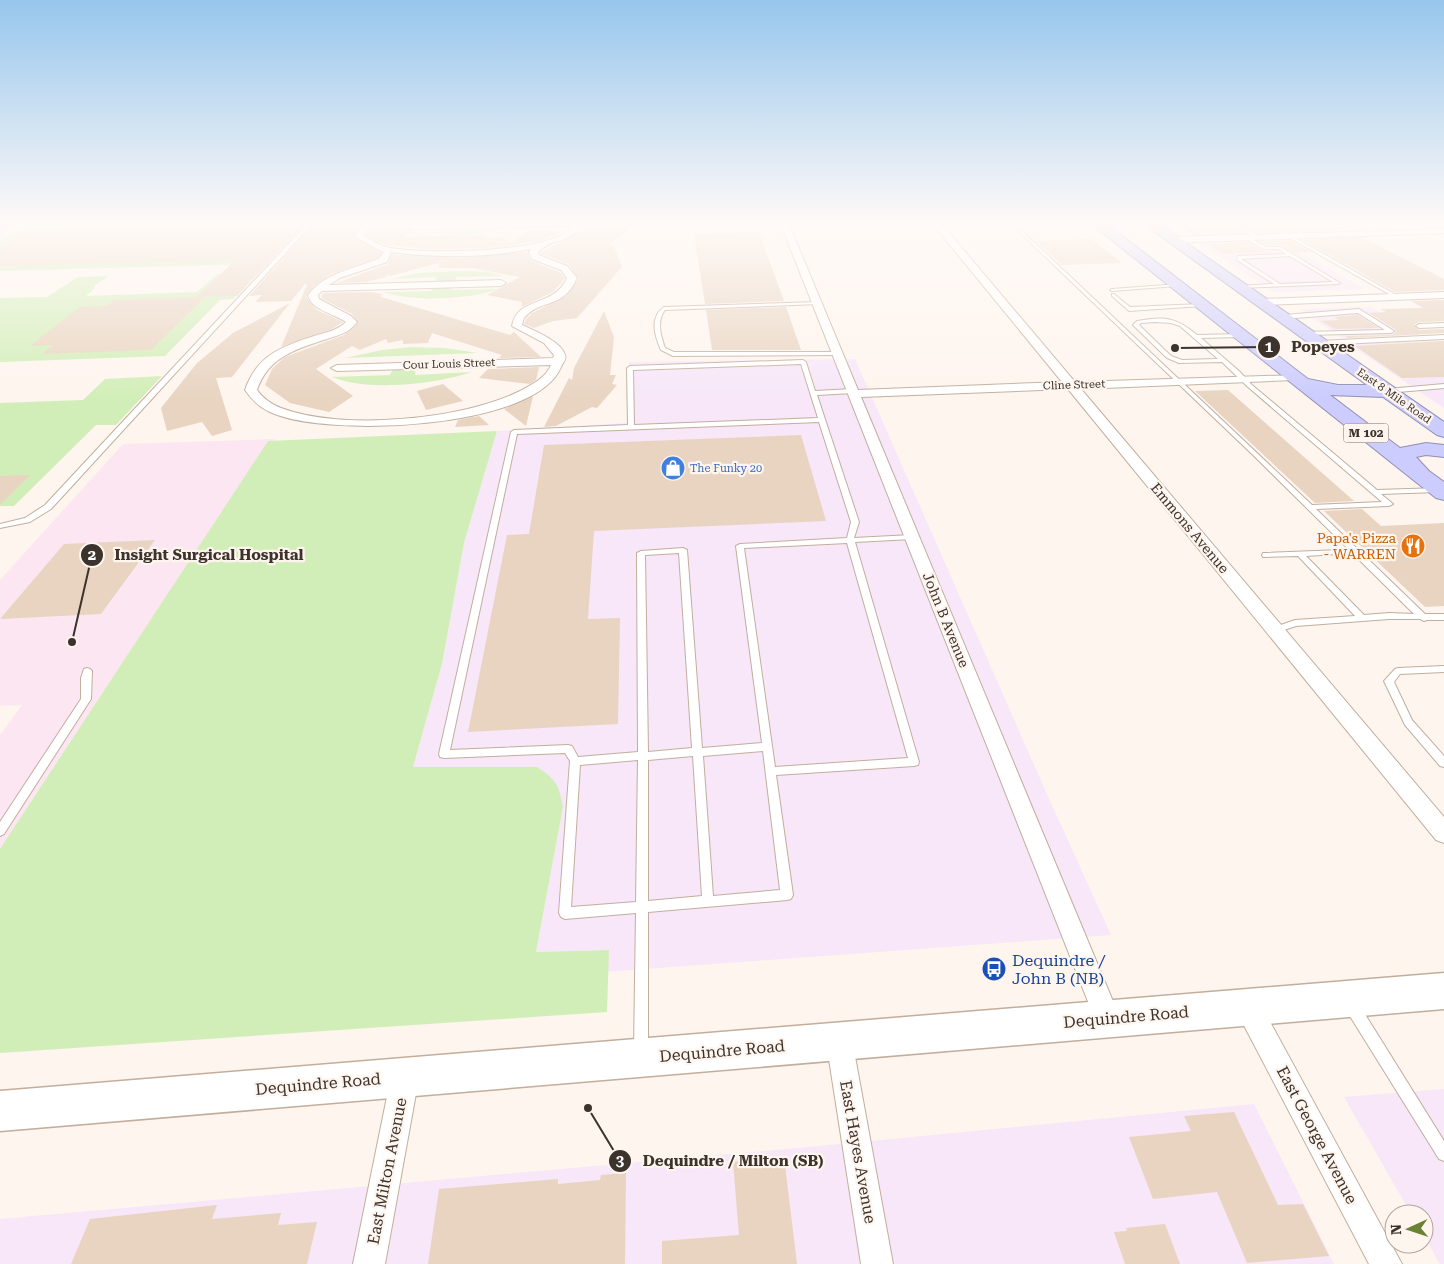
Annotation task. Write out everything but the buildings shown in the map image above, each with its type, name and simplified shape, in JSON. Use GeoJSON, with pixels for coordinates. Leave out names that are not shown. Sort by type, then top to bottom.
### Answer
{"type":"FeatureCollection","features":[{"type":"Feature","properties":{"kind":"highway","name":"M 102"},"geometry":{"type":"LineString","coordinates":[[1171,281],[1441,492]]}},
{"type":"Feature","properties":{"kind":"highway"},"geometry":{"type":"LineString","coordinates":[[1176,285],[1183,281]]}},
{"type":"Feature","properties":{"kind":"highway"},"geometry":{"type":"LineString","coordinates":[[1208,281],[1238,286]]}},
{"type":"Feature","properties":{"kind":"highway","name":"East 8 Mile Road"},"geometry":{"type":"LineString","coordinates":[[1231,281],[1444,431]]}},
{"type":"Feature","properties":{"kind":"highway"},"geometry":{"type":"LineString","coordinates":[[1294,377],[1320,388],[1333,391],[1356,393],[1387,391]]}},
{"type":"Feature","properties":{"kind":"highway"},"geometry":{"type":"LineString","coordinates":[[1441,492],[1417,471],[1406,458],[1406,453],[1414,450],[1444,451]]}},
{"type":"Feature","properties":{"kind":"main road","name":"Dequindre Road"},"geometry":{"type":"LineString","coordinates":[[0,1111],[1444,991]]}},
{"type":"Feature","properties":{"kind":"street"},"geometry":{"type":"LineString","coordinates":[[327,281],[313,295],[314,300],[352,322],[348,327],[338,332],[293,347],[271,358],[259,369],[253,379],[251,390],[258,400],[275,410],[325,422],[391,423],[453,415],[512,400],[554,375],[560,361],[560,356],[548,341],[517,326],[519,314],[522,311],[564,294],[570,288],[571,281]]}},
{"type":"Feature","properties":{"kind":"street","name":"John B Avenue"},"geometry":{"type":"LineString","coordinates":[[808,281],[1107,1018]]}},
{"type":"Feature","properties":{"kind":"street","name":"Emmons Avenue"},"geometry":{"type":"LineString","coordinates":[[984,281],[1444,833]]}},
{"type":"Feature","properties":{"kind":"street"},"geometry":{"type":"LineString","coordinates":[[318,288],[501,282]]}},
{"type":"Feature","properties":{"kind":"street"},"geometry":{"type":"LineString","coordinates":[[1261,302],[1444,295]]}},
{"type":"Feature","properties":{"kind":"street","name":"Cour Louis Street"},"geometry":{"type":"LineString","coordinates":[[337,368],[560,361]]}},
{"type":"Feature","properties":{"kind":"street","name":"Cline Street"},"geometry":{"type":"LineString","coordinates":[[854,392],[1294,377]]}},
{"type":"Feature","properties":{"kind":"street","name":"East George Avenue"},"geometry":{"type":"LineString","coordinates":[[1248,1007],[1386,1264]]}},
{"type":"Feature","properties":{"kind":"street","name":"East Hayes Avenue"},"geometry":{"type":"LineString","coordinates":[[839,1040],[877,1264]]}},
{"type":"Feature","properties":{"kind":"street","name":"East Milton Avenue"},"geometry":{"type":"LineString","coordinates":[[369,1264],[405,1077]]}},
{"type":"Feature","properties":{"kind":"lane"},"geometry":{"type":"LineString","coordinates":[[0,526],[27,520],[48,507],[258,281]]}},
{"type":"Feature","properties":{"kind":"lane"},"geometry":{"type":"LineString","coordinates":[[1073,281],[1424,618]]}},
{"type":"Feature","properties":{"kind":"lane"},"geometry":{"type":"LineString","coordinates":[[1272,281],[1280,286]]}},
{"type":"Feature","properties":{"kind":"lane"},"geometry":{"type":"LineString","coordinates":[[1238,286],[1338,283],[1335,281]]}},
{"type":"Feature","properties":{"kind":"lane"},"geometry":{"type":"LineString","coordinates":[[1369,281],[1398,297]]}},
{"type":"Feature","properties":{"kind":"lane"},"geometry":{"type":"LineString","coordinates":[[1176,285],[1113,292],[1129,309],[1202,305]]}},
{"type":"Feature","properties":{"kind":"lane"},"geometry":{"type":"LineString","coordinates":[[817,302],[664,309],[659,313],[657,321],[659,340],[663,350],[673,354],[838,354]]}},
{"type":"Feature","properties":{"kind":"lane"},"geometry":{"type":"LineString","coordinates":[[1312,338],[1391,331],[1359,311],[1325,313],[1320,316]]}},
{"type":"Feature","properties":{"kind":"lane"},"geometry":{"type":"LineString","coordinates":[[1344,316],[1367,316]]}},
{"type":"Feature","properties":{"kind":"lane"},"geometry":{"type":"LineString","coordinates":[[1282,317],[1334,317]]}},
{"type":"Feature","properties":{"kind":"lane"},"geometry":{"type":"LineString","coordinates":[[1223,360],[1181,362],[1169,357],[1136,325],[1139,322],[1170,321],[1182,325],[1223,360],[1242,378],[1389,504],[1310,507]]}},
{"type":"Feature","properties":{"kind":"lane"},"geometry":{"type":"LineString","coordinates":[[1419,326],[1444,325]]}},
{"type":"Feature","properties":{"kind":"lane"},"geometry":{"type":"LineString","coordinates":[[1195,336],[1240,335]]}},
{"type":"Feature","properties":{"kind":"lane"},"geometry":{"type":"LineString","coordinates":[[1312,338],[1444,337]]}},
{"type":"Feature","properties":{"kind":"lane"},"geometry":{"type":"LineString","coordinates":[[631,427],[630,368],[803,362],[855,522],[850,540],[914,762],[770,771]]}},
{"type":"Feature","properties":{"kind":"lane"},"geometry":{"type":"LineString","coordinates":[[1387,391],[1444,386]]}},
{"type":"Feature","properties":{"kind":"lane"},"geometry":{"type":"LineString","coordinates":[[813,393],[854,392]]}},
{"type":"Feature","properties":{"kind":"lane"},"geometry":{"type":"LineString","coordinates":[[822,420],[514,432],[444,754],[568,749],[575,761],[565,913],[787,895],[740,546],[912,536]]}},
{"type":"Feature","properties":{"kind":"lane"},"geometry":{"type":"LineString","coordinates":[[1375,492],[1441,492]]}},
{"type":"Feature","properties":{"kind":"lane"},"geometry":{"type":"LineString","coordinates":[[641,1058],[641,553],[683,550],[708,902]]}},
{"type":"Feature","properties":{"kind":"lane"},"geometry":{"type":"LineString","coordinates":[[1266,555],[1338,552]]}},
{"type":"Feature","properties":{"kind":"lane"},"geometry":{"type":"LineString","coordinates":[[1300,554],[1362,618]]}},
{"type":"Feature","properties":{"kind":"lane"},"geometry":{"type":"LineString","coordinates":[[1275,630],[1295,623],[1388,616],[1444,617]]}},
{"type":"Feature","properties":{"kind":"lane"},"geometry":{"type":"LineString","coordinates":[[1444,669],[1398,671],[1389,681],[1408,722],[1444,762]]}},
{"type":"Feature","properties":{"kind":"lane"},"geometry":{"type":"LineString","coordinates":[[0,831],[86,699],[85,678],[87,671]]}},
{"type":"Feature","properties":{"kind":"lane"},"geometry":{"type":"LineString","coordinates":[[575,761],[767,747]]}},
{"type":"Feature","properties":{"kind":"lane"},"geometry":{"type":"LineString","coordinates":[[1347,998],[1444,1154]]}},
{"type":"Feature","properties":{"kind":"shaded area"},"geometry":{"type":"Polygon","coordinates":[[[1257,281],[1351,281],[1365,289],[1274,292],[1257,281]]]}},
{"type":"Feature","properties":{"kind":"shaded area"},"geometry":{"type":"Polygon","coordinates":[[[1371,307],[1419,335],[1342,338],[1300,309],[1371,307]]]}},
{"type":"Feature","properties":{"kind":"shaded area"},"geometry":{"type":"Polygon","coordinates":[[[1444,341],[1444,408],[1349,344],[1444,341]]]}},
{"type":"Feature","properties":{"kind":"shaded area"},"geometry":{"type":"Polygon","coordinates":[[[855,359],[1111,935],[604,972],[609,950],[536,952],[563,807],[537,767],[413,767],[442,664],[464,543],[497,431],[628,423],[629,362],[855,359]]]}},
{"type":"Feature","properties":{"kind":"shaded area"},"geometry":{"type":"Polygon","coordinates":[[[275,439],[0,865],[0,735],[22,705],[0,706],[0,580],[123,444],[275,439]]]}},
{"type":"Feature","properties":{"kind":"shaded area"},"geometry":{"type":"Polygon","coordinates":[[[1444,1089],[1444,1264],[1440,1264],[1434,1254],[1434,1204],[1405,1204],[1344,1097],[1444,1089]]]}},
{"type":"Feature","properties":{"kind":"shaded area"},"geometry":{"type":"Polygon","coordinates":[[[1254,1104],[1334,1264],[0,1264],[0,1219],[809,1147],[1254,1104]]]}},
{"type":"Feature","properties":{"kind":"green space"},"geometry":{"type":"Polygon","coordinates":[[[72,281],[101,281],[95,285],[94,289],[86,296],[197,292],[210,281],[250,281],[233,299],[220,300],[165,356],[0,362],[0,298],[47,297],[72,281]]]}},
{"type":"Feature","properties":{"kind":"green space"},"geometry":{"type":"Polygon","coordinates":[[[433,286],[453,286],[451,290],[498,289],[472,296],[441,298],[409,297],[383,292],[431,291],[433,286]]]}},
{"type":"Feature","properties":{"kind":"green space"},"geometry":{"type":"Polygon","coordinates":[[[411,347],[445,348],[478,353],[345,358],[382,350],[411,347]]]}},
{"type":"Feature","properties":{"kind":"green space"},"geometry":{"type":"Polygon","coordinates":[[[395,369],[416,369],[415,375],[472,372],[440,380],[402,385],[364,384],[347,382],[332,377],[390,375],[395,369]]]}},
{"type":"Feature","properties":{"kind":"green space"},"geometry":{"type":"Polygon","coordinates":[[[162,376],[116,425],[96,425],[14,506],[0,506],[0,403],[83,400],[105,379],[162,376]]]}},
{"type":"Feature","properties":{"kind":"green space"},"geometry":{"type":"Polygon","coordinates":[[[497,431],[464,543],[442,664],[413,767],[537,767],[553,779],[560,793],[563,807],[536,952],[609,950],[607,1012],[0,1053],[0,849],[268,441],[497,431]]]}},
{"type":"Feature","properties":{"kind":"place","name":"Popeyes"},"geometry":{"type":"Point","coordinates":[1175,348]}},
{"type":"Feature","properties":{"kind":"place","name":"The Funky 20"},"geometry":{"type":"Point","coordinates":[673,468]}},
{"type":"Feature","properties":{"kind":"place","name":"Papa's Pizza - WARREN"},"geometry":{"type":"Point","coordinates":[1413,546]}},
{"type":"Feature","properties":{"kind":"place","name":"Insight Surgical Hospital"},"geometry":{"type":"Point","coordinates":[72,642]}},
{"type":"Feature","properties":{"kind":"place","name":"Dequindre / John B (NB)"},"geometry":{"type":"Point","coordinates":[994,969]}},
{"type":"Feature","properties":{"kind":"place","name":"Dequindre / Milton (SB)"},"geometry":{"type":"Point","coordinates":[588,1108]}}]}
